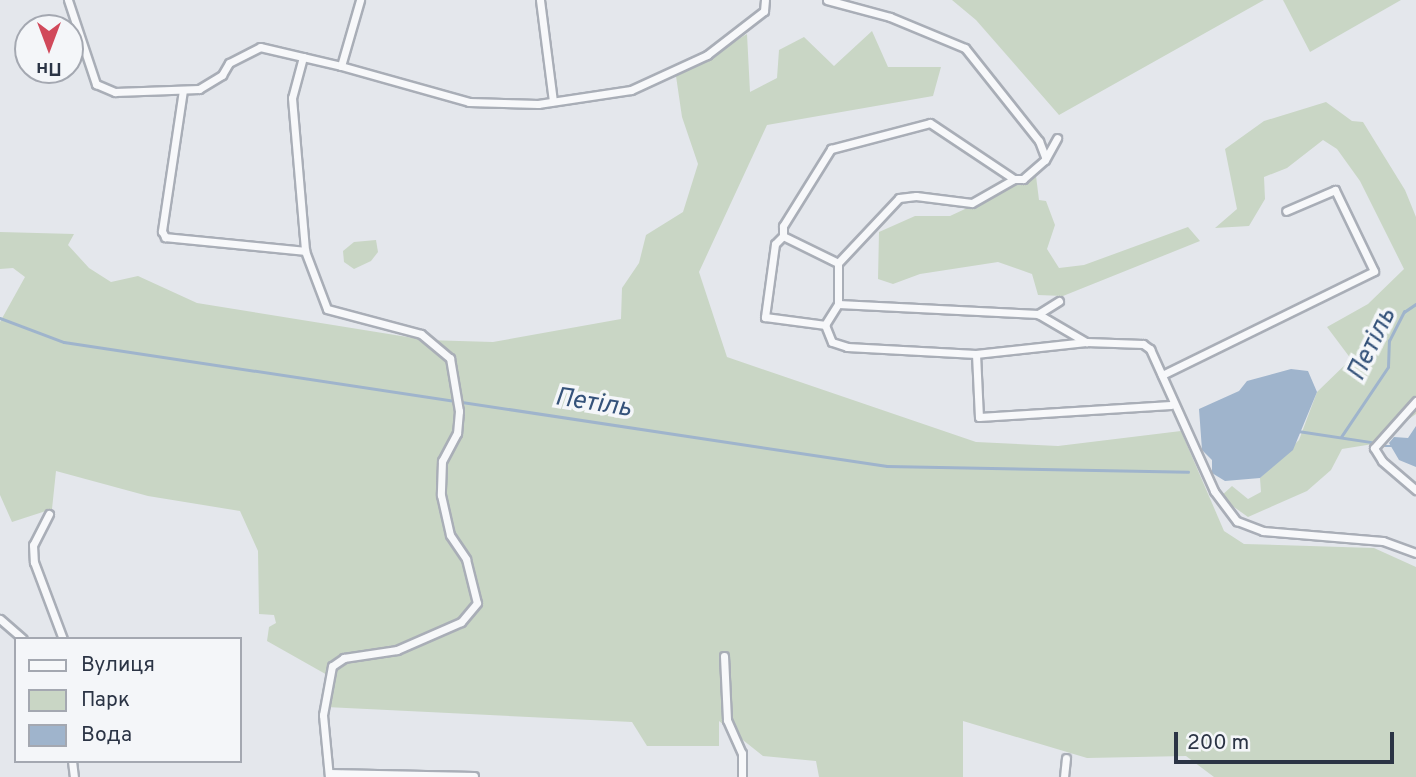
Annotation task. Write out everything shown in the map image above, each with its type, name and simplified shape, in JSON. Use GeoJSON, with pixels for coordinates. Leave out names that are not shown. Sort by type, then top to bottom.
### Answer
{"type":"FeatureCollection","features":[{"type":"Feature","properties":{"kind":"street"},"geometry":{"type":"LineString","coordinates":[[68,0],[93,76],[104,91],[183,90],[212,83],[229,64],[260,47],[341,66],[469,102],[554,101],[631,90],[707,55],[764,11],[765,0]]}},
{"type":"Feature","properties":{"kind":"street"},"geometry":{"type":"LineString","coordinates":[[341,66],[360,0]]}},
{"type":"Feature","properties":{"kind":"street"},"geometry":{"type":"LineString","coordinates":[[540,0],[554,101]]}},
{"type":"Feature","properties":{"kind":"street"},"geometry":{"type":"LineString","coordinates":[[827,0],[890,18],[965,48],[1039,141],[1045,160]]}},
{"type":"Feature","properties":{"kind":"street"},"geometry":{"type":"LineString","coordinates":[[303,57],[292,98],[305,251],[327,309],[421,334],[450,358],[459,392],[459,411],[457,433],[442,461],[441,495],[450,534],[466,559],[477,603],[461,622],[397,650],[344,658],[332,666],[323,715],[329,775],[474,776]]}},
{"type":"Feature","properties":{"kind":"street"},"geometry":{"type":"LineString","coordinates":[[183,90],[162,232],[165,237],[305,251]]}},
{"type":"Feature","properties":{"kind":"street"},"geometry":{"type":"LineString","coordinates":[[825,325],[765,317],[775,244],[783,236],[783,226],[831,149],[921,124],[940,127],[1014,179]]}},
{"type":"Feature","properties":{"kind":"street"},"geometry":{"type":"LineString","coordinates":[[825,325],[838,304],[838,263],[899,198],[916,196],[972,203],[1014,179],[1023,178],[1045,160],[1057,138]]}},
{"type":"Feature","properties":{"kind":"street"},"geometry":{"type":"LineString","coordinates":[[1161,375],[1374,271],[1335,190],[1286,211]]}},
{"type":"Feature","properties":{"kind":"street"},"geometry":{"type":"LineString","coordinates":[[783,236],[838,263]]}},
{"type":"Feature","properties":{"kind":"street"},"geometry":{"type":"LineString","coordinates":[[1038,314],[1059,301]]}},
{"type":"Feature","properties":{"kind":"street"},"geometry":{"type":"LineString","coordinates":[[838,304],[1038,314],[1086,342]]}},
{"type":"Feature","properties":{"kind":"street"},"geometry":{"type":"LineString","coordinates":[[825,325],[832,341],[847,347],[976,354],[1086,342],[1143,344],[1150,349],[1171,405],[1214,491],[1232,517],[1263,531],[1383,541],[1416,556]]}},
{"type":"Feature","properties":{"kind":"street"},"geometry":{"type":"LineString","coordinates":[[976,354],[979,417],[1171,405]]}},
{"type":"Feature","properties":{"kind":"street"},"geometry":{"type":"LineString","coordinates":[[1416,401],[1374,448],[1382,461],[1416,490]]}},
{"type":"Feature","properties":{"kind":"street"},"geometry":{"type":"LineString","coordinates":[[49,514],[33,545],[34,562],[62,637]]}},
{"type":"Feature","properties":{"kind":"street"},"geometry":{"type":"LineString","coordinates":[[0,619],[21,637]]}},
{"type":"Feature","properties":{"kind":"street"},"geometry":{"type":"LineString","coordinates":[[724,656],[727,720],[743,753],[742,777]]}},
{"type":"Feature","properties":{"kind":"street"},"geometry":{"type":"LineString","coordinates":[[1064,777],[1066,758]]}},
{"type":"Feature","properties":{"kind":"green space"},"geometry":{"type":"Polygon","coordinates":[[[952,0],[1264,0],[1059,115],[976,20],[952,0]]]}},
{"type":"Feature","properties":{"kind":"green space"},"geometry":{"type":"Polygon","coordinates":[[[1283,0],[1401,0],[1310,52],[1283,0]]]}},
{"type":"Feature","properties":{"kind":"green space"},"geometry":{"type":"Polygon","coordinates":[[[872,31],[888,67],[941,67],[933,96],[767,125],[699,272],[727,357],[976,442],[1058,446],[1181,431],[1224,531],[1244,544],[1374,548],[1416,567],[1416,777],[1214,777],[1186,756],[1087,758],[963,721],[963,777],[819,777],[816,761],[763,756],[719,721],[719,746],[647,746],[632,722],[326,707],[329,676],[267,641],[269,627],[276,623],[274,615],[259,614],[258,551],[240,511],[148,496],[56,471],[52,509],[12,522],[0,495],[0,322],[25,277],[13,268],[0,269],[0,232],[74,234],[68,245],[89,268],[111,282],[138,276],[197,303],[426,340],[493,342],[621,319],[622,288],[639,263],[646,235],[683,212],[698,164],[682,117],[676,76],[747,34],[750,92],[777,78],[779,50],[804,37],[834,66],[872,31]]]}},
{"type":"Feature","properties":{"kind":"green space"},"geometry":{"type":"Polygon","coordinates":[[[1326,102],[1352,121],[1363,122],[1405,190],[1416,217],[1416,414],[1373,444],[1342,449],[1331,470],[1307,491],[1248,517],[1220,497],[1232,486],[1248,499],[1261,492],[1260,478],[1299,440],[1317,392],[1351,359],[1327,327],[1368,304],[1404,269],[1360,181],[1337,149],[1323,140],[1287,168],[1264,177],[1265,199],[1249,226],[1215,228],[1237,209],[1225,149],[1264,121],[1326,102]]]}},
{"type":"Feature","properties":{"kind":"green space"},"geometry":{"type":"Polygon","coordinates":[[[1036,176],[1039,200],[1046,201],[1055,225],[1047,249],[1059,268],[1084,265],[1188,227],[1200,241],[1063,296],[1038,295],[1032,274],[998,262],[920,274],[893,284],[878,279],[879,232],[915,216],[950,216],[1036,176]]]}},
{"type":"Feature","properties":{"kind":"green space"},"geometry":{"type":"Polygon","coordinates":[[[376,240],[378,252],[371,261],[354,269],[344,262],[343,251],[354,242],[376,240]]]}},
{"type":"Feature","properties":{"kind":"water"},"geometry":{"type":"Polygon","coordinates":[[[1291,369],[1308,371],[1317,392],[1293,450],[1260,478],[1225,481],[1212,473],[1212,460],[1202,450],[1199,409],[1239,391],[1247,381],[1291,369]]]}},
{"type":"Feature","properties":{"kind":"water"},"geometry":{"type":"Polygon","coordinates":[[[1416,426],[1416,467],[1399,460],[1389,443],[1394,437],[1408,438],[1416,426]]]}},
{"type":"Feature","properties":{"kind":"waterway","name":"Петіль"},"geometry":{"type":"LineString","coordinates":[[1341,437],[1388,367],[1389,341],[1404,312],[1416,304]]}},
{"type":"Feature","properties":{"kind":"waterway","name":"Петіль"},"geometry":{"type":"LineString","coordinates":[[0,318],[64,342],[887,466],[1188,472]]}},
{"type":"Feature","properties":{"kind":"waterway","name":"Петіль"},"geometry":{"type":"LineString","coordinates":[[1298,431],[1371,442]]}},
{"type":"Feature","properties":{"kind":"waterway","name":"Петіль"},"geometry":{"type":"LineString","coordinates":[[1384,446],[1392,446]]}}]}
